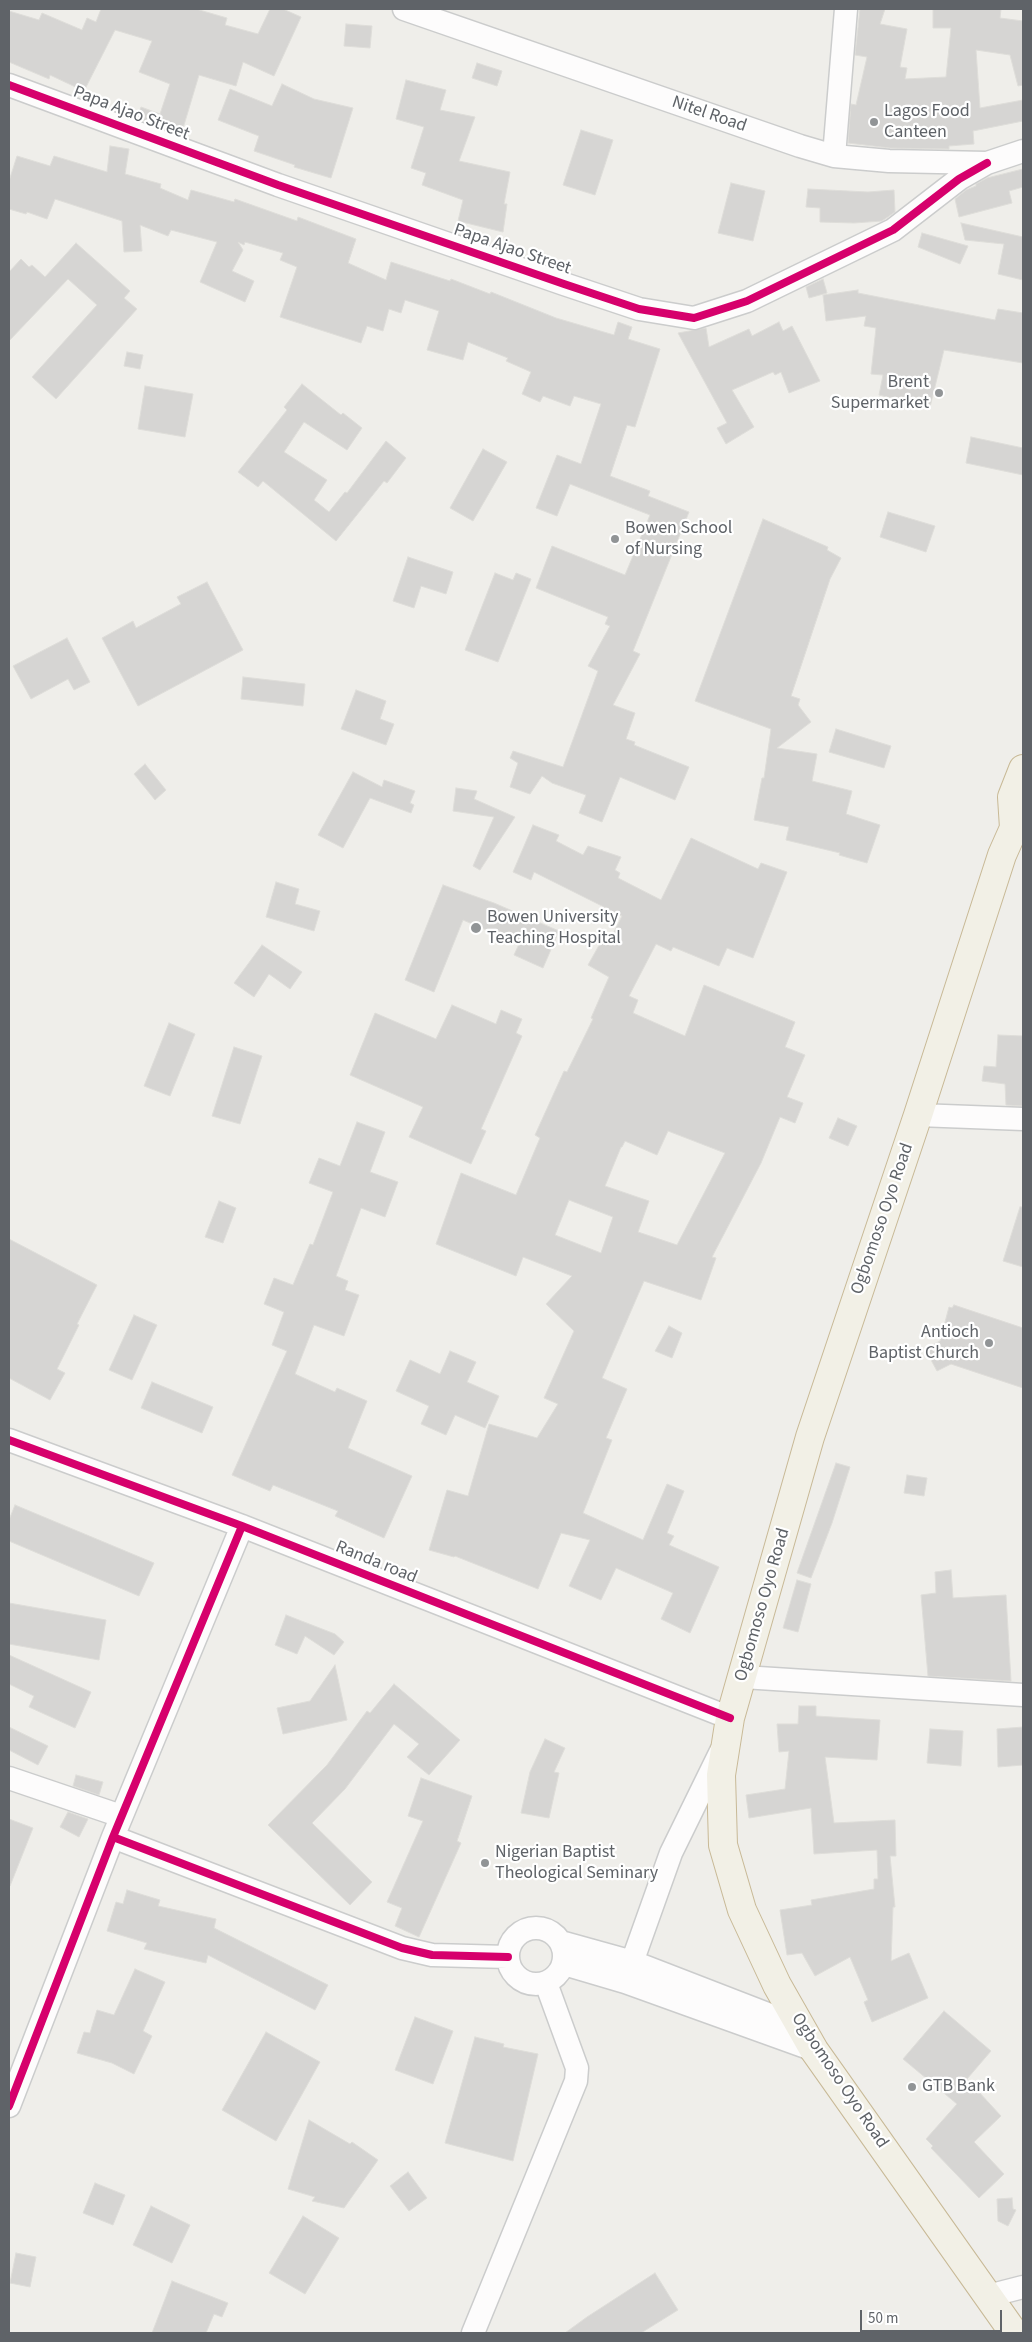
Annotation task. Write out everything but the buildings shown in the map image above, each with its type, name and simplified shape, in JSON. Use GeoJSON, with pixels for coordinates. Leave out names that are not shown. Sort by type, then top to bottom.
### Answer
{"type":"FeatureCollection","features":[{"type":"Feature","properties":{"kind":"highway","name":"Ogbomoso Oyo Road"},"geometry":{"type":"LineString","coordinates":[[1014,2333],[807,2039],[777,1985],[742,1910],[723,1845],[721,1775],[728,1729],[810,1437],[918,1115],[1002,855],[1018,812],[1023,768]]}},
{"type":"Feature","properties":{"kind":"street","name":"Nitel Road"},"geometry":{"type":"LineString","coordinates":[[404,9],[450,17],[791,143],[834,156],[889,161],[987,163],[1023,151]]}},
{"type":"Feature","properties":{"kind":"street"},"geometry":{"type":"LineString","coordinates":[[834,156],[846,9]]}},
{"type":"Feature","properties":{"kind":"street","name":"Papa Ajao Street"},"geometry":{"type":"LineString","coordinates":[[9,84],[278,185],[564,284],[639,309],[694,318],[747,301],[893,230],[960,179],[987,163]]}},
{"type":"Feature","properties":{"kind":"street"},"geometry":{"type":"LineString","coordinates":[[918,1115],[1023,1119]]}},
{"type":"Feature","properties":{"kind":"street","name":"Randa road"},"geometry":{"type":"LineString","coordinates":[[9,1440],[242,1526],[728,1729]]}},
{"type":"Feature","properties":{"kind":"street"},"geometry":{"type":"LineString","coordinates":[[9,2106],[16,2069],[242,1526]]}},
{"type":"Feature","properties":{"kind":"street"},"geometry":{"type":"LineString","coordinates":[[743,1677],[1023,1695]]}},
{"type":"Feature","properties":{"kind":"street"},"geometry":{"type":"LineString","coordinates":[[629,1972],[671,1853],[728,1729]]}},
{"type":"Feature","properties":{"kind":"street"},"geometry":{"type":"LineString","coordinates":[[9,1778],[121,1816]]}},
{"type":"Feature","properties":{"kind":"street"},"geometry":{"type":"LineString","coordinates":[[112,1837],[402,1948],[432,1955],[508,1957]]}},
{"type":"Feature","properties":{"kind":"street"},"geometry":{"type":"LineString","coordinates":[[561,1942],[564,1949],[564,1964],[554,1979],[546,1983],[537,1985],[520,1980],[509,1966],[508,1957],[512,1941],[524,1930],[533,1928],[549,1930],[561,1942],[629,1972],[807,2039]]}},
{"type":"Feature","properties":{"kind":"street"},"geometry":{"type":"LineString","coordinates":[[564,1964],[629,1972]]}},
{"type":"Feature","properties":{"kind":"street"},"geometry":{"type":"LineString","coordinates":[[473,2333],[576,2081],[577,2068],[546,1983]]}},
{"type":"Feature","properties":{"kind":"street"},"geometry":{"type":"LineString","coordinates":[[988,2296],[1023,2287]]}},
{"type":"Feature","properties":{"kind":"cycle path"},"geometry":{"type":"LineString","coordinates":[[9,85],[278,185],[564,284],[639,309],[694,318],[747,301],[893,230],[959,179],[987,163]]}},
{"type":"Feature","properties":{"kind":"cycle path"},"geometry":{"type":"LineString","coordinates":[[9,1440],[242,1526],[730,1718]]}},
{"type":"Feature","properties":{"kind":"cycle path"},"geometry":{"type":"LineString","coordinates":[[9,2106],[113,1837],[242,1526]]}},
{"type":"Feature","properties":{"kind":"cycle path"},"geometry":{"type":"LineString","coordinates":[[113,1837],[402,1948],[432,1955],[508,1957]]}},
{"type":"Feature","properties":{"kind":"place","name":"Lagos Food Canteen"},"geometry":{"type":"Point","coordinates":[874,122]}},
{"type":"Feature","properties":{"kind":"place","name":"Brent Supermarket"},"geometry":{"type":"Point","coordinates":[939,393]}},
{"type":"Feature","properties":{"kind":"place","name":"Bowen School of Nursing"},"geometry":{"type":"Point","coordinates":[615,539]}},
{"type":"Feature","properties":{"kind":"place","name":"Bowen University Teaching Hospital"},"geometry":{"type":"Point","coordinates":[476,928]}},
{"type":"Feature","properties":{"kind":"place","name":"Antioch Baptist Church"},"geometry":{"type":"Point","coordinates":[989,1343]}},
{"type":"Feature","properties":{"kind":"place","name":"Nigerian Baptist Theological Seminary"},"geometry":{"type":"Point","coordinates":[485,1863]}},
{"type":"Feature","properties":{"kind":"place","name":"GTB Bank"},"geometry":{"type":"Point","coordinates":[912,2087]}}]}
